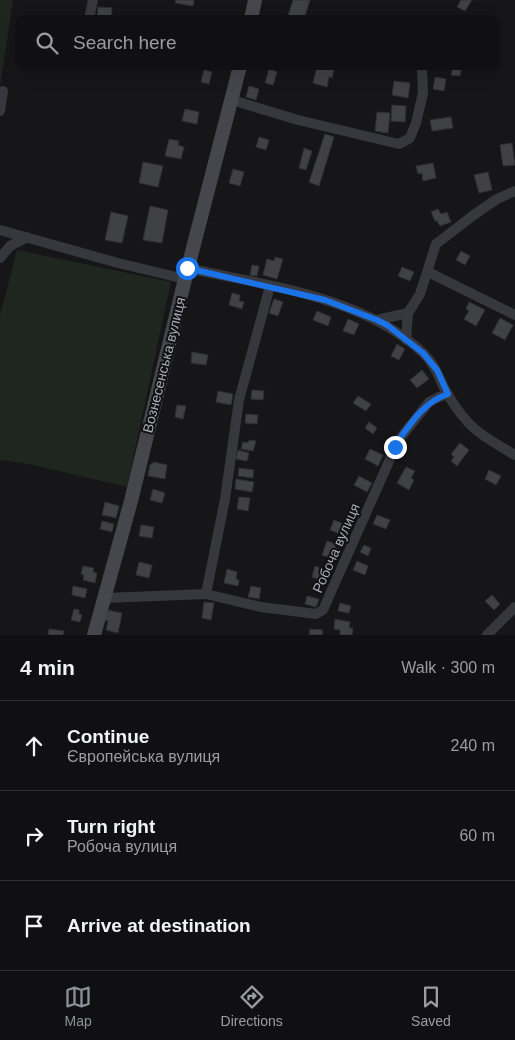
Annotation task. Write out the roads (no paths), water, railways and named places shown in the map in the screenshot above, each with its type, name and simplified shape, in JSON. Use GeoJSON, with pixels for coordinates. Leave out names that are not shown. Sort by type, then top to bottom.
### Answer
{"type":"FeatureCollection","features":[{"type":"Feature","properties":{"kind":"main road"},"geometry":{"type":"LineString","coordinates":[[252,15],[255,0]]}},
{"type":"Feature","properties":{"kind":"main road","name":"Вознесенська вулиця"},"geometry":{"type":"LineString","coordinates":[[94,635],[131,501],[186,273],[239,70]]}},
{"type":"Feature","properties":{"kind":"street"},"geometry":{"type":"LineString","coordinates":[[90,15],[93,0]]}},
{"type":"Feature","properties":{"kind":"street"},"geometry":{"type":"LineString","coordinates":[[232,100],[298,120],[399,144],[410,138],[416,123],[422,94],[422,70]]}},
{"type":"Feature","properties":{"kind":"street"},"geometry":{"type":"LineString","coordinates":[[0,111],[3,91]]}},
{"type":"Feature","properties":{"kind":"street"},"geometry":{"type":"LineString","coordinates":[[406,340],[408,313],[420,294],[436,244],[475,214],[515,191]]}},
{"type":"Feature","properties":{"kind":"street"},"geometry":{"type":"LineString","coordinates":[[0,230],[118,263],[270,286],[325,300],[377,320],[423,353],[437,370],[448,394],[470,426],[487,439],[515,454]]}},
{"type":"Feature","properties":{"kind":"street"},"geometry":{"type":"LineString","coordinates":[[0,258],[10,246],[27,237]]}},
{"type":"Feature","properties":{"kind":"street"},"geometry":{"type":"LineString","coordinates":[[428,272],[515,315]]}},
{"type":"Feature","properties":{"kind":"street"},"geometry":{"type":"LineString","coordinates":[[206,594],[225,499],[239,400],[270,286]]}},
{"type":"Feature","properties":{"kind":"street"},"geometry":{"type":"LineString","coordinates":[[377,320],[408,313]]}},
{"type":"Feature","properties":{"kind":"street","name":"Робоча вулиця"},"geometry":{"type":"LineString","coordinates":[[104,598],[206,594],[261,606],[316,614],[323,610],[398,441],[429,402],[448,394]]}},
{"type":"Feature","properties":{"kind":"street"},"geometry":{"type":"LineString","coordinates":[[487,635],[515,607]]}}]}
